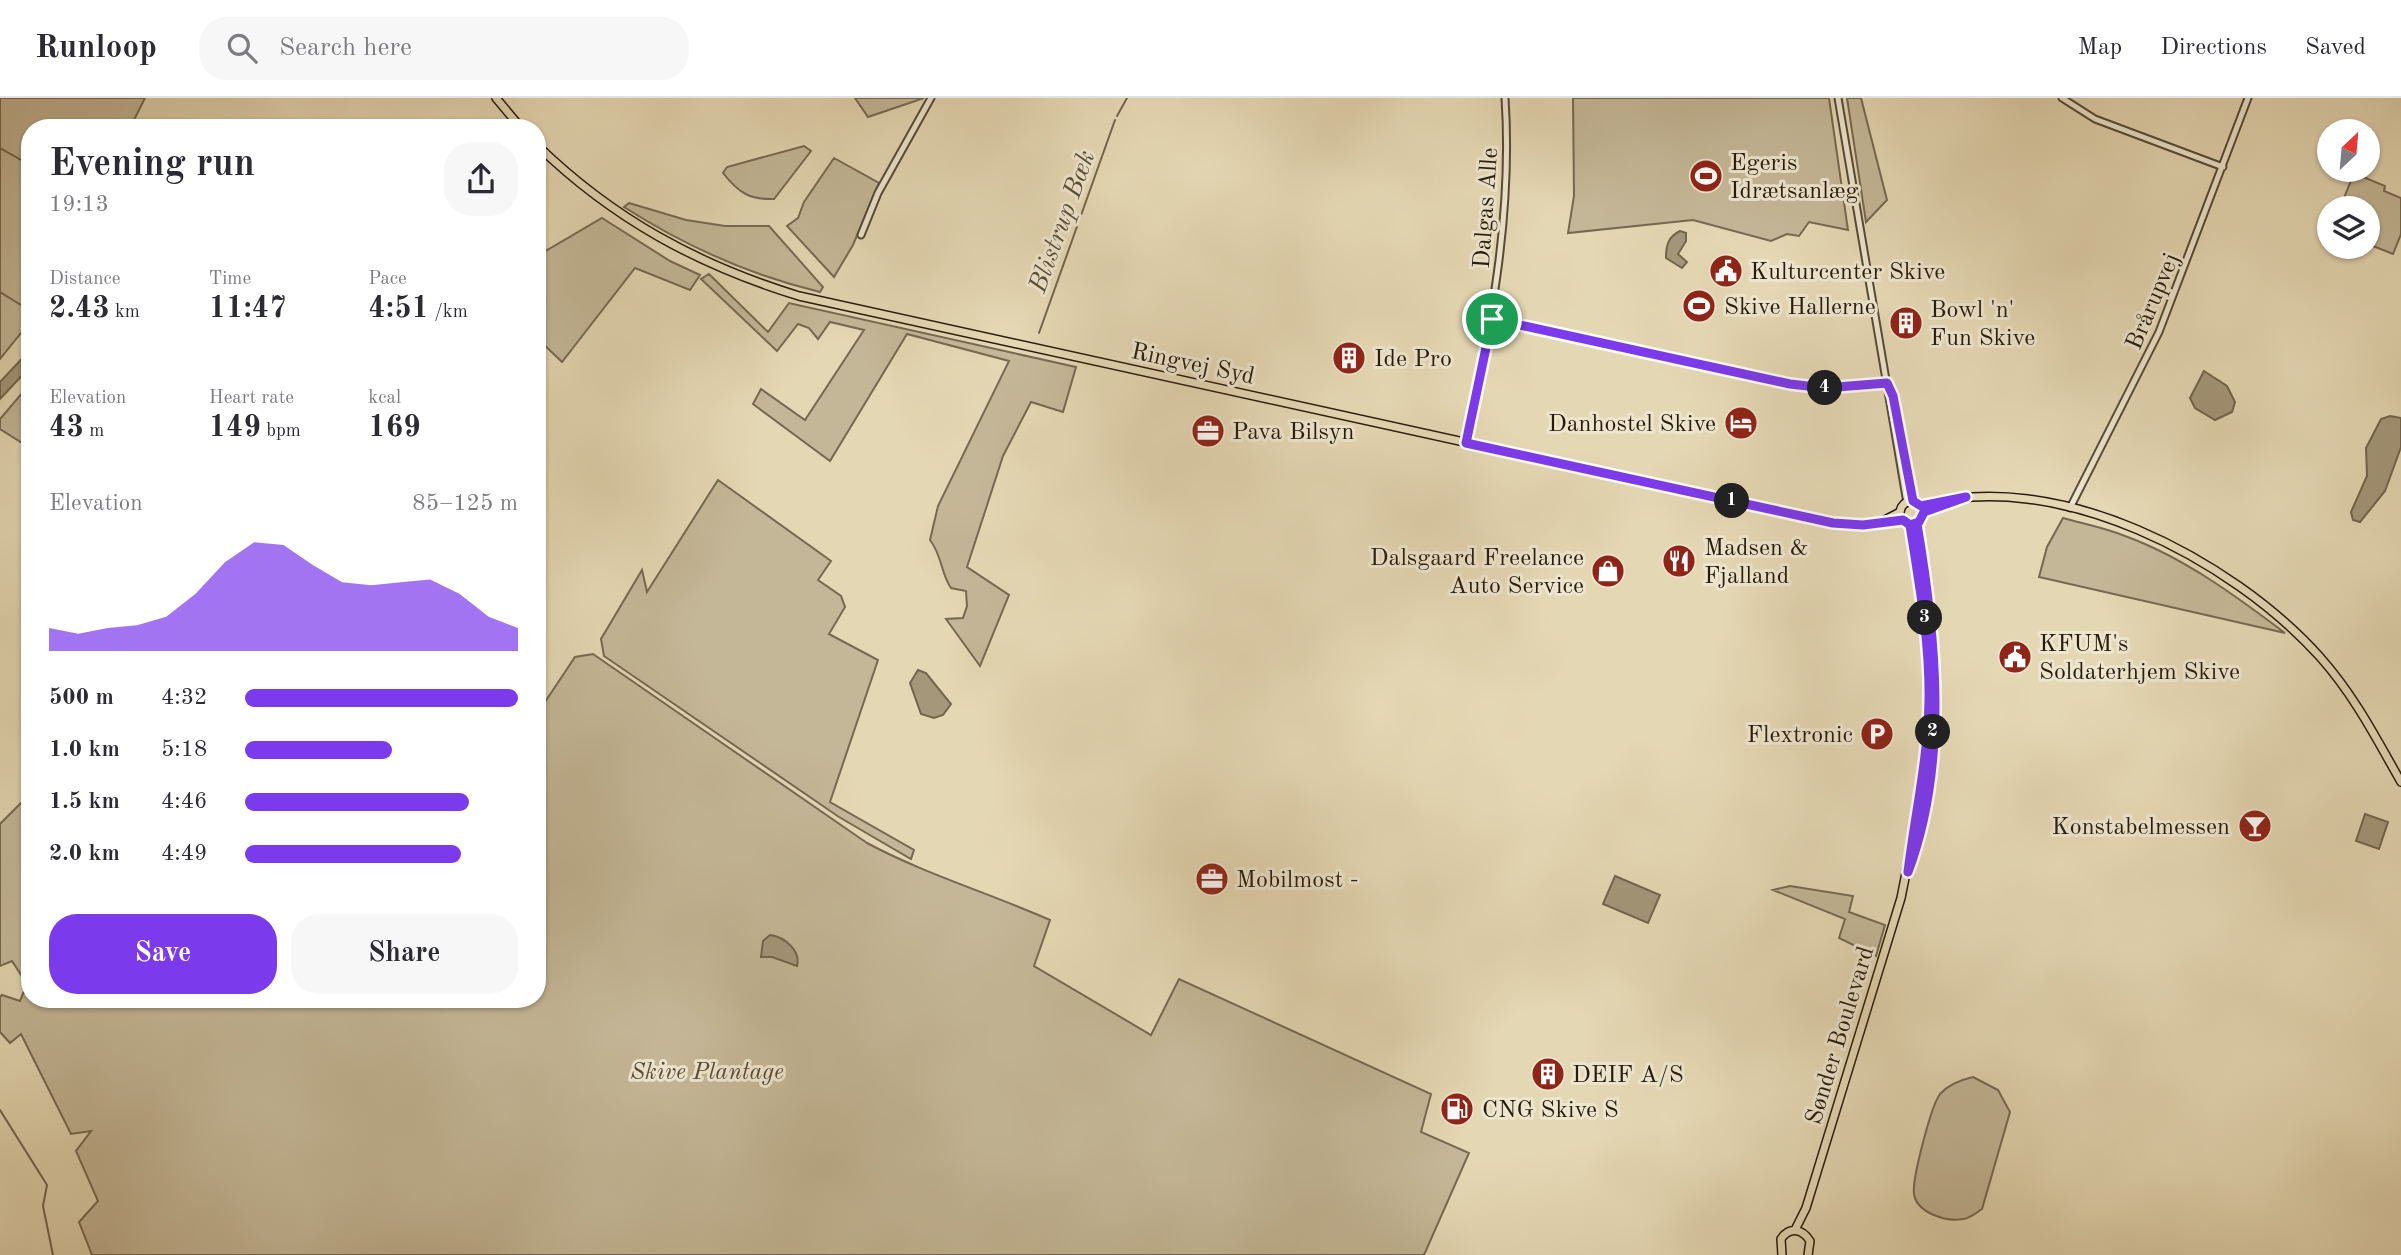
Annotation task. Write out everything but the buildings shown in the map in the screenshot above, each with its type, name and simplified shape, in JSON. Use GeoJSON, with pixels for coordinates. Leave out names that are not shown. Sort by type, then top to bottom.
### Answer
{"type":"FeatureCollection","features":[{"type":"Feature","properties":{"kind":"main road"},"geometry":{"type":"LineString","coordinates":[[496,98],[514,119]]}},
{"type":"Feature","properties":{"kind":"main road","name":"Ringvej Syd"},"geometry":{"type":"LineString","coordinates":[[546,154],[574,180],[635,225],[696,258],[759,284],[799,296],[1833,523],[1907,520]]}},
{"type":"Feature","properties":{"kind":"main road"},"geometry":{"type":"LineString","coordinates":[[1907,520],[1922,509],[1966,497],[2008,498],[2069,509],[2126,525],[2177,547],[2229,577],[2266,605],[2309,645],[2347,691],[2400,777]]}},
{"type":"Feature","properties":{"kind":"main road"},"geometry":{"type":"LineString","coordinates":[[1907,520],[1910,502],[1922,509]]}},
{"type":"Feature","properties":{"kind":"main road","name":"Sønder Boulevard"},"geometry":{"type":"LineString","coordinates":[[1782,1255],[1781,1239],[1786,1233],[1795,1230],[1806,1208],[1908,872],[1920,802],[1929,701],[1928,644],[1907,520]]}},
{"type":"Feature","properties":{"kind":"main road","name":"Sønder Boulevard"},"geometry":{"type":"LineString","coordinates":[[1806,1208],[1804,1233],[1811,1245],[1808,1255]]}},
{"type":"Feature","properties":{"kind":"main road"},"geometry":{"type":"LineString","coordinates":[[1795,1230],[1804,1233]]}},
{"type":"Feature","properties":{"kind":"street"},"geometry":{"type":"LineString","coordinates":[[861,235],[878,192],[931,98]]}},
{"type":"Feature","properties":{"kind":"street","name":"Dalgas Alle"},"geometry":{"type":"LineString","coordinates":[[1466,443],[1492,319],[1506,184],[1505,98]]}},
{"type":"Feature","properties":{"kind":"street"},"geometry":{"type":"LineString","coordinates":[[1838,98],[1844,145],[1910,502]]}},
{"type":"Feature","properties":{"kind":"street"},"geometry":{"type":"LineString","coordinates":[[2062,98],[2095,119],[2223,167]]}},
{"type":"Feature","properties":{"kind":"street","name":"Brårupvej"},"geometry":{"type":"LineString","coordinates":[[2069,509],[2160,332],[2248,98]]}},
{"type":"Feature","properties":{"kind":"street"},"geometry":{"type":"LineString","coordinates":[[1492,319],[1790,384],[1825,388],[1887,383]]}},
{"type":"Feature","properties":{"kind":"green space"},"geometry":{"type":"Polygon","coordinates":[[[0,98],[145,98],[134,119],[21,119],[21,333],[0,359],[0,98]]]}},
{"type":"Feature","properties":{"kind":"green space"},"geometry":{"type":"Polygon","coordinates":[[[855,98],[924,98],[868,117],[855,98]]]}},
{"type":"Feature","properties":{"kind":"green space","name":"Egeris Idrætsanlæg"},"geometry":{"type":"Polygon","coordinates":[[[1573,98],[1829,98],[1848,230],[1809,222],[1799,236],[1787,234],[1771,241],[1693,220],[1568,233],[1574,196],[1573,98]]]}},
{"type":"Feature","properties":{"kind":"green space"},"geometry":{"type":"Polygon","coordinates":[[[1847,98],[1861,98],[1887,200],[1866,222],[1847,98]]]}},
{"type":"Feature","properties":{"kind":"green space"},"geometry":{"type":"Polygon","coordinates":[[[804,146],[811,151],[774,199],[745,194],[723,173],[727,167],[804,146]]]}},
{"type":"Feature","properties":{"kind":"green space"},"geometry":{"type":"Polygon","coordinates":[[[834,158],[879,183],[853,245],[834,277],[787,226],[798,218],[804,202],[834,158]]]}},
{"type":"Feature","properties":{"kind":"green space"},"geometry":{"type":"Polygon","coordinates":[[[2350,182],[2375,182],[2385,186],[2384,191],[2401,198],[2401,234],[2393,254],[2380,249],[2380,196],[2345,196],[2350,182]]]}},
{"type":"Feature","properties":{"kind":"green space"},"geometry":{"type":"Polygon","coordinates":[[[629,203],[686,220],[725,226],[769,226],[823,287],[820,292],[794,285],[718,258],[624,207],[629,203]]]}},
{"type":"Feature","properties":{"kind":"green space"},"geometry":{"type":"Polygon","coordinates":[[[602,218],[670,261],[700,275],[690,290],[635,268],[562,362],[546,347],[546,251],[602,218]]]}},
{"type":"Feature","properties":{"kind":"green space"},"geometry":{"type":"Polygon","coordinates":[[[709,274],[768,332],[789,303],[1076,367],[1063,412],[1031,402],[1003,456],[967,567],[1009,595],[980,666],[946,619],[963,618],[967,606],[966,591],[951,588],[930,540],[938,506],[1009,361],[907,334],[830,461],[753,404],[761,389],[805,420],[864,330],[830,322],[818,339],[809,328],[798,324],[777,351],[701,279],[709,274]]]}},
{"type":"Feature","properties":{"kind":"green space"},"geometry":{"type":"Polygon","coordinates":[[[21,394],[21,442],[0,429],[0,419],[21,394]]]}},
{"type":"Feature","properties":{"kind":"green space"},"geometry":{"type":"Polygon","coordinates":[[[718,480],[831,561],[818,580],[841,596],[845,607],[829,634],[878,660],[830,802],[914,850],[911,859],[839,817],[604,656],[601,639],[642,570],[647,592],[718,480]]]}},
{"type":"Feature","properties":{"kind":"green space"},"geometry":{"type":"Polygon","coordinates":[[[2063,518],[2117,533],[2168,555],[2228,592],[2285,633],[2039,577],[2047,547],[2063,518]]]}},
{"type":"Feature","properties":{"kind":"green space","name":"Skive Plantage"},"geometry":{"type":"Polygon","coordinates":[[[593,654],[867,843],[911,864],[1050,920],[1034,966],[1151,1035],[1179,979],[1431,1094],[1421,1132],[1469,1153],[1424,1255],[92,1255],[79,1222],[98,1201],[76,1151],[91,1131],[71,1134],[21,1034],[10,1043],[0,1032],[0,997],[2,995],[20,1001],[21,999],[21,1008],[546,1008],[546,700],[575,657],[593,654]]]}},
{"type":"Feature","properties":{"kind":"green space","name":"Skive Plantage"},"geometry":{"type":"Polygon","coordinates":[[[21,803],[21,975],[12,961],[0,966],[0,824],[21,803]]]}},
{"type":"Feature","properties":{"kind":"green space"},"geometry":{"type":"Polygon","coordinates":[[[1790,886],[1853,896],[1849,912],[1885,925],[1876,956],[1839,938],[1845,919],[1773,890],[1790,886]]]}},
{"type":"Feature","properties":{"kind":"green space"},"geometry":{"type":"Polygon","coordinates":[[[1973,1077],[1998,1090],[2010,1112],[1982,1209],[1965,1219],[1949,1219],[1933,1215],[1916,1201],[1916,1174],[1927,1127],[1940,1094],[1955,1083],[1973,1077]]]}},
{"type":"Feature","properties":{"kind":"shaded area"},"geometry":{"type":"Polygon","coordinates":[[[1680,231],[1686,233],[1686,241],[1678,254],[1687,262],[1682,268],[1666,258],[1668,242],[1680,231]]]}},
{"type":"Feature","properties":{"kind":"shaded area"},"geometry":{"type":"Polygon","coordinates":[[[21,360],[21,377],[0,399],[0,382],[21,360]]]}},
{"type":"Feature","properties":{"kind":"shaded area"},"geometry":{"type":"Polygon","coordinates":[[[2204,371],[2227,386],[2235,402],[2232,412],[2215,420],[2195,408],[2190,398],[2204,371]]]}},
{"type":"Feature","properties":{"kind":"shaded area"},"geometry":{"type":"Polygon","coordinates":[[[2390,416],[2401,418],[2401,447],[2385,491],[2360,522],[2353,520],[2351,512],[2367,476],[2366,448],[2381,419],[2390,416]]]}},
{"type":"Feature","properties":{"kind":"shaded area"},"geometry":{"type":"Polygon","coordinates":[[[918,670],[926,673],[951,704],[943,715],[934,718],[921,714],[910,683],[918,670]]]}},
{"type":"Feature","properties":{"kind":"shaded area"},"geometry":{"type":"Polygon","coordinates":[[[2365,814],[2388,822],[2379,849],[2356,841],[2365,814]]]}},
{"type":"Feature","properties":{"kind":"shaded area"},"geometry":{"type":"Polygon","coordinates":[[[1615,876],[1660,895],[1648,923],[1603,904],[1615,876]]]}},
{"type":"Feature","properties":{"kind":"shaded area"},"geometry":{"type":"Polygon","coordinates":[[[770,935],[791,946],[797,955],[797,966],[772,957],[761,957],[763,941],[770,935]]]}},
{"type":"Feature","properties":{"kind":"waterway","name":"Blistrup Bæk"},"geometry":{"type":"LineString","coordinates":[[1117,116],[1127,98]]}},
{"type":"Feature","properties":{"kind":"waterway","name":"Blistrup Bæk"},"geometry":{"type":"LineString","coordinates":[[1039,333],[1115,120]]}},
{"type":"Feature","properties":{"kind":"waterway"},"geometry":{"type":"LineString","coordinates":[[0,148],[21,160]]}},
{"type":"Feature","properties":{"kind":"waterway"},"geometry":{"type":"LineString","coordinates":[[0,292],[21,305]]}},
{"type":"Feature","properties":{"kind":"waterway"},"geometry":{"type":"LineString","coordinates":[[0,1110],[47,1185],[43,1206],[53,1255]]}},
{"type":"Feature","properties":{"kind":"place","name":"Egeris Idrætsanlæg"},"geometry":{"type":"Point","coordinates":[1706,176]}},
{"type":"Feature","properties":{"kind":"place","name":"Kulturcenter Skive"},"geometry":{"type":"Point","coordinates":[1726,271]}},
{"type":"Feature","properties":{"kind":"place","name":"Skive Hallerne"},"geometry":{"type":"Point","coordinates":[1699,306]}},
{"type":"Feature","properties":{"kind":"place","name":"Bowl 'n' Fun Skive"},"geometry":{"type":"Point","coordinates":[1906,323]}},
{"type":"Feature","properties":{"kind":"place","name":"Ide Pro"},"geometry":{"type":"Point","coordinates":[1349,358]}},
{"type":"Feature","properties":{"kind":"place","name":"Danhostel Skive"},"geometry":{"type":"Point","coordinates":[1741,423]}},
{"type":"Feature","properties":{"kind":"place","name":"Pava Bilsyn"},"geometry":{"type":"Point","coordinates":[1208,431]}},
{"type":"Feature","properties":{"kind":"place","name":"Madsen & Fjalland"},"geometry":{"type":"Point","coordinates":[1679,561]}},
{"type":"Feature","properties":{"kind":"place","name":"Dalsgaard Freelance Auto Service"},"geometry":{"type":"Point","coordinates":[1608,571]}},
{"type":"Feature","properties":{"kind":"place","name":"KFUM's Soldaterhjem Skive"},"geometry":{"type":"Point","coordinates":[2015,657]}},
{"type":"Feature","properties":{"kind":"place","name":"Flextronic"},"geometry":{"type":"Point","coordinates":[1877,734]}},
{"type":"Feature","properties":{"kind":"place","name":"Konstabelmessen"},"geometry":{"type":"Point","coordinates":[2255,826]}},
{"type":"Feature","properties":{"kind":"place","name":"Mobilmost -"},"geometry":{"type":"Point","coordinates":[1212,879]}},
{"type":"Feature","properties":{"kind":"place","name":"DEIF A/S"},"geometry":{"type":"Point","coordinates":[1548,1074]}},
{"type":"Feature","properties":{"kind":"place","name":"CNG Skive S"},"geometry":{"type":"Point","coordinates":[1457,1109]}},
{"type":"Feature","properties":{"kind":"route"},"geometry":{"type":"LineString","coordinates":[[1492,319],[1466,443],[1833,523],[1863,525],[1903,520],[1910,525],[1915,524],[1917,524],[1928,590],[1934,715],[1924,811],[1908,872],[1920,802],[1929,701],[1928,644],[1910,525],[1919,522],[1924,512],[1966,497],[1960,496],[1921,506],[1913,501],[1893,396],[1887,383],[1825,388],[1790,384],[1492,319]]}}]}
